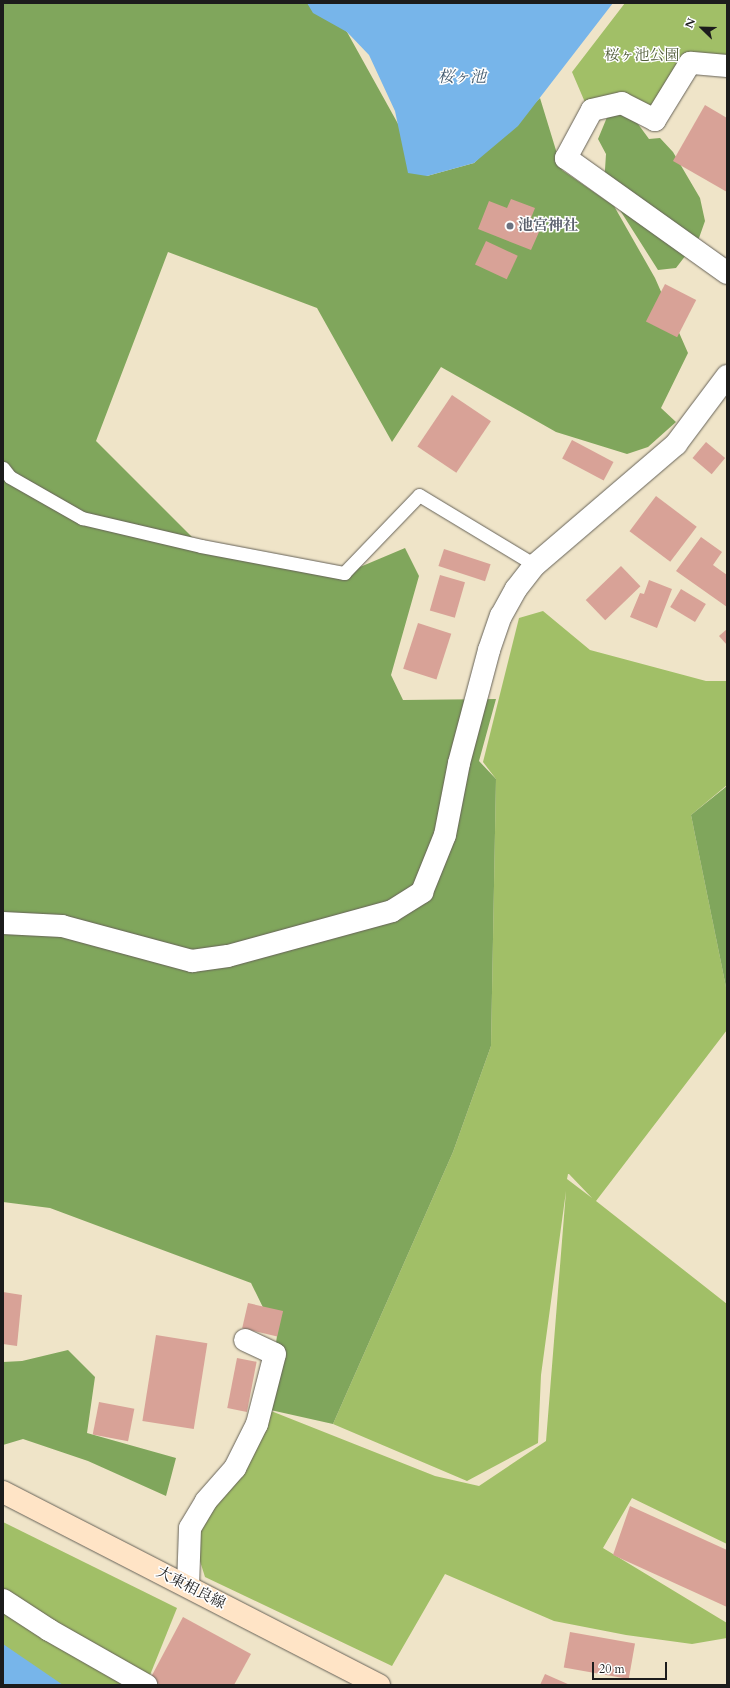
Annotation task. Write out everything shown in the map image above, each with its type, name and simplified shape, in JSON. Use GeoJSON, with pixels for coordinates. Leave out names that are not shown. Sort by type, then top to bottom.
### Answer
{"type":"FeatureCollection","features":[{"type":"Feature","properties":{"kind":"main road","name":"大東相良線"},"geometry":{"type":"LineString","coordinates":[[3,1492],[379,1685]]}},
{"type":"Feature","properties":{"kind":"street"},"geometry":{"type":"LineString","coordinates":[[727,66],[690,63],[655,120],[622,103],[592,110],[566,158],[727,273]]}},
{"type":"Feature","properties":{"kind":"street"},"geometry":{"type":"LineString","coordinates":[[3,923],[62,926],[192,961],[228,956],[392,911],[422,892],[445,835],[459,763],[491,644],[501,616],[516,589],[535,564],[676,444],[727,376]]}},
{"type":"Feature","properties":{"kind":"street"},"geometry":{"type":"LineString","coordinates":[[188,1586],[190,1528],[206,1501],[235,1468],[257,1424],[274,1354],[245,1340]]}},
{"type":"Feature","properties":{"kind":"street"},"geometry":{"type":"LineString","coordinates":[[3,1600],[49,1630],[146,1685]]}},
{"type":"Feature","properties":{"kind":"lane"},"geometry":{"type":"LineString","coordinates":[[3,468],[10,477],[82,518],[201,546],[344,573],[419,495],[535,564]]}},
{"type":"Feature","properties":{"kind":"green space"},"geometry":{"type":"Polygon","coordinates":[[[3,3],[313,3],[347,32],[427,176],[474,163],[540,98],[562,170],[614,206],[655,278],[688,353],[661,408],[676,422],[648,447],[627,454],[556,432],[441,367],[392,442],[317,308],[168,252],[96,441],[201,546],[341,575],[405,548],[419,576],[391,675],[403,700],[496,699],[479,761],[496,779],[491,1046],[453,1152],[333,1424],[266,1409],[277,1336],[251,1283],[50,1208],[3,1202],[3,3]]]}},
{"type":"Feature","properties":{"kind":"green space","name":"桜ヶ池公園"},"geometry":{"type":"Polygon","coordinates":[[[625,3],[727,3],[727,66],[690,63],[657,117],[587,107],[572,72],[625,3]]]}},
{"type":"Feature","properties":{"kind":"green space"},"geometry":{"type":"Polygon","coordinates":[[[610,110],[630,113],[649,139],[660,138],[673,152],[700,198],[705,221],[699,238],[676,268],[658,270],[604,185],[606,154],[598,139],[610,110]]]}},
{"type":"Feature","properties":{"kind":"green space"},"geometry":{"type":"Polygon","coordinates":[[[543,611],[590,650],[706,681],[727,681],[727,785],[691,815],[727,992],[727,1030],[596,1201],[727,1304],[727,1544],[632,1498],[603,1548],[727,1623],[727,1638],[692,1644],[626,1635],[554,1621],[445,1574],[392,1666],[205,1577],[193,1539],[266,1409],[435,1476],[479,1486],[546,1441],[566,1191],[541,1375],[538,1443],[467,1481],[333,1424],[453,1152],[491,1046],[496,779],[483,762],[519,618],[543,611]],[[569,1174],[567,1179],[592,1198],[569,1174]]]}},
{"type":"Feature","properties":{"kind":"green space"},"geometry":{"type":"Polygon","coordinates":[[[727,786],[727,992],[691,815],[727,786]]]}},
{"type":"Feature","properties":{"kind":"green space"},"geometry":{"type":"Polygon","coordinates":[[[68,1350],[95,1377],[87,1433],[176,1458],[166,1496],[88,1461],[23,1439],[3,1445],[3,1362],[22,1361],[68,1350]]]}},
{"type":"Feature","properties":{"kind":"green space"},"geometry":{"type":"Polygon","coordinates":[[[3,1522],[177,1608],[146,1685],[3,1685],[3,1522]]]}},
{"type":"Feature","properties":{"kind":"water","name":"桜ヶ池"},"geometry":{"type":"Polygon","coordinates":[[[307,3],[613,3],[518,126],[474,163],[427,176],[408,173],[395,111],[369,55],[347,32],[313,13],[307,3]]]}},
{"type":"Feature","properties":{"kind":"water"},"geometry":{"type":"Polygon","coordinates":[[[3,1644],[63,1685],[3,1685],[3,1644]]]}},
{"type":"Feature","properties":{"kind":"building"},"geometry":{"type":"Polygon","coordinates":[[[705,105],[727,118],[727,192],[673,161],[705,105]]]}},
{"type":"Feature","properties":{"kind":"building","name":"池宮神社"},"geometry":{"type":"Polygon","coordinates":[[[511,199],[535,208],[531,218],[543,223],[531,250],[478,229],[489,201],[507,208],[511,199]]]}},
{"type":"Feature","properties":{"kind":"building"},"geometry":{"type":"Polygon","coordinates":[[[486,241],[518,256],[507,279],[475,265],[486,241]]]}},
{"type":"Feature","properties":{"kind":"building"},"geometry":{"type":"Polygon","coordinates":[[[665,284],[696,300],[677,337],[646,321],[665,284]]]}},
{"type":"Feature","properties":{"kind":"building"},"geometry":{"type":"Polygon","coordinates":[[[452,395],[491,421],[456,473],[417,446],[452,395]]]}},
{"type":"Feature","properties":{"kind":"building"},"geometry":{"type":"Polygon","coordinates":[[[572,440],[613,462],[604,481],[562,459],[572,440]]]}},
{"type":"Feature","properties":{"kind":"building"},"geometry":{"type":"Polygon","coordinates":[[[706,442],[725,458],[712,474],[693,458],[706,442]]]}},
{"type":"Feature","properties":{"kind":"building"},"geometry":{"type":"Polygon","coordinates":[[[656,496],[697,527],[670,562],[630,531],[656,496]]]}},
{"type":"Feature","properties":{"kind":"building"},"geometry":{"type":"Polygon","coordinates":[[[701,537],[722,552],[713,565],[727,575],[727,607],[676,571],[701,537]]]}},
{"type":"Feature","properties":{"kind":"building"},"geometry":{"type":"Polygon","coordinates":[[[444,549],[491,564],[485,581],[438,566],[444,549]]]}},
{"type":"Feature","properties":{"kind":"building"},"geometry":{"type":"Polygon","coordinates":[[[621,566],[640,586],[605,620],[586,600],[621,566]]]}},
{"type":"Feature","properties":{"kind":"building"},"geometry":{"type":"Polygon","coordinates":[[[440,575],[465,582],[455,618],[430,611],[440,575]]]}},
{"type":"Feature","properties":{"kind":"building"},"geometry":{"type":"Polygon","coordinates":[[[649,580],[672,589],[657,628],[630,617],[640,593],[644,594],[649,580]]]}},
{"type":"Feature","properties":{"kind":"building"},"geometry":{"type":"Polygon","coordinates":[[[681,589],[706,604],[695,622],[670,607],[681,589]]]}},
{"type":"Feature","properties":{"kind":"building"},"geometry":{"type":"Polygon","coordinates":[[[418,623],[451,634],[436,679],[403,669],[418,623]]]}},
{"type":"Feature","properties":{"kind":"building"},"geometry":{"type":"Polygon","coordinates":[[[727,629],[727,645],[719,636],[727,629]]]}},
{"type":"Feature","properties":{"kind":"building"},"geometry":{"type":"Polygon","coordinates":[[[3,1292],[22,1295],[17,1346],[3,1344],[3,1292]]]}},
{"type":"Feature","properties":{"kind":"building"},"geometry":{"type":"Polygon","coordinates":[[[248,1303],[283,1311],[277,1336],[242,1328],[248,1303]]]}},
{"type":"Feature","properties":{"kind":"building"},"geometry":{"type":"Polygon","coordinates":[[[156,1335],[207,1343],[194,1429],[142,1421],[156,1335]]]}},
{"type":"Feature","properties":{"kind":"building"},"geometry":{"type":"Polygon","coordinates":[[[237,1358],[257,1362],[247,1412],[227,1408],[237,1358]]]}},
{"type":"Feature","properties":{"kind":"building"},"geometry":{"type":"Polygon","coordinates":[[[99,1402],[134,1409],[128,1441],[93,1434],[99,1402]]]}},
{"type":"Feature","properties":{"kind":"building"},"geometry":{"type":"Polygon","coordinates":[[[630,1506],[727,1550],[727,1607],[613,1555],[630,1506]]]}},
{"type":"Feature","properties":{"kind":"building"},"geometry":{"type":"Polygon","coordinates":[[[183,1617],[251,1654],[234,1685],[161,1685],[150,1679],[183,1617]]]}},
{"type":"Feature","properties":{"kind":"building"},"geometry":{"type":"Polygon","coordinates":[[[570,1632],[635,1643],[629,1679],[564,1667],[570,1632]]]}},
{"type":"Feature","properties":{"kind":"building"},"geometry":{"type":"Polygon","coordinates":[[[545,1674],[570,1685],[540,1685],[545,1674]]]}},
{"type":"Feature","properties":{"kind":"place","name":"池宮神社"},"geometry":{"type":"Point","coordinates":[510,226]}}]}
